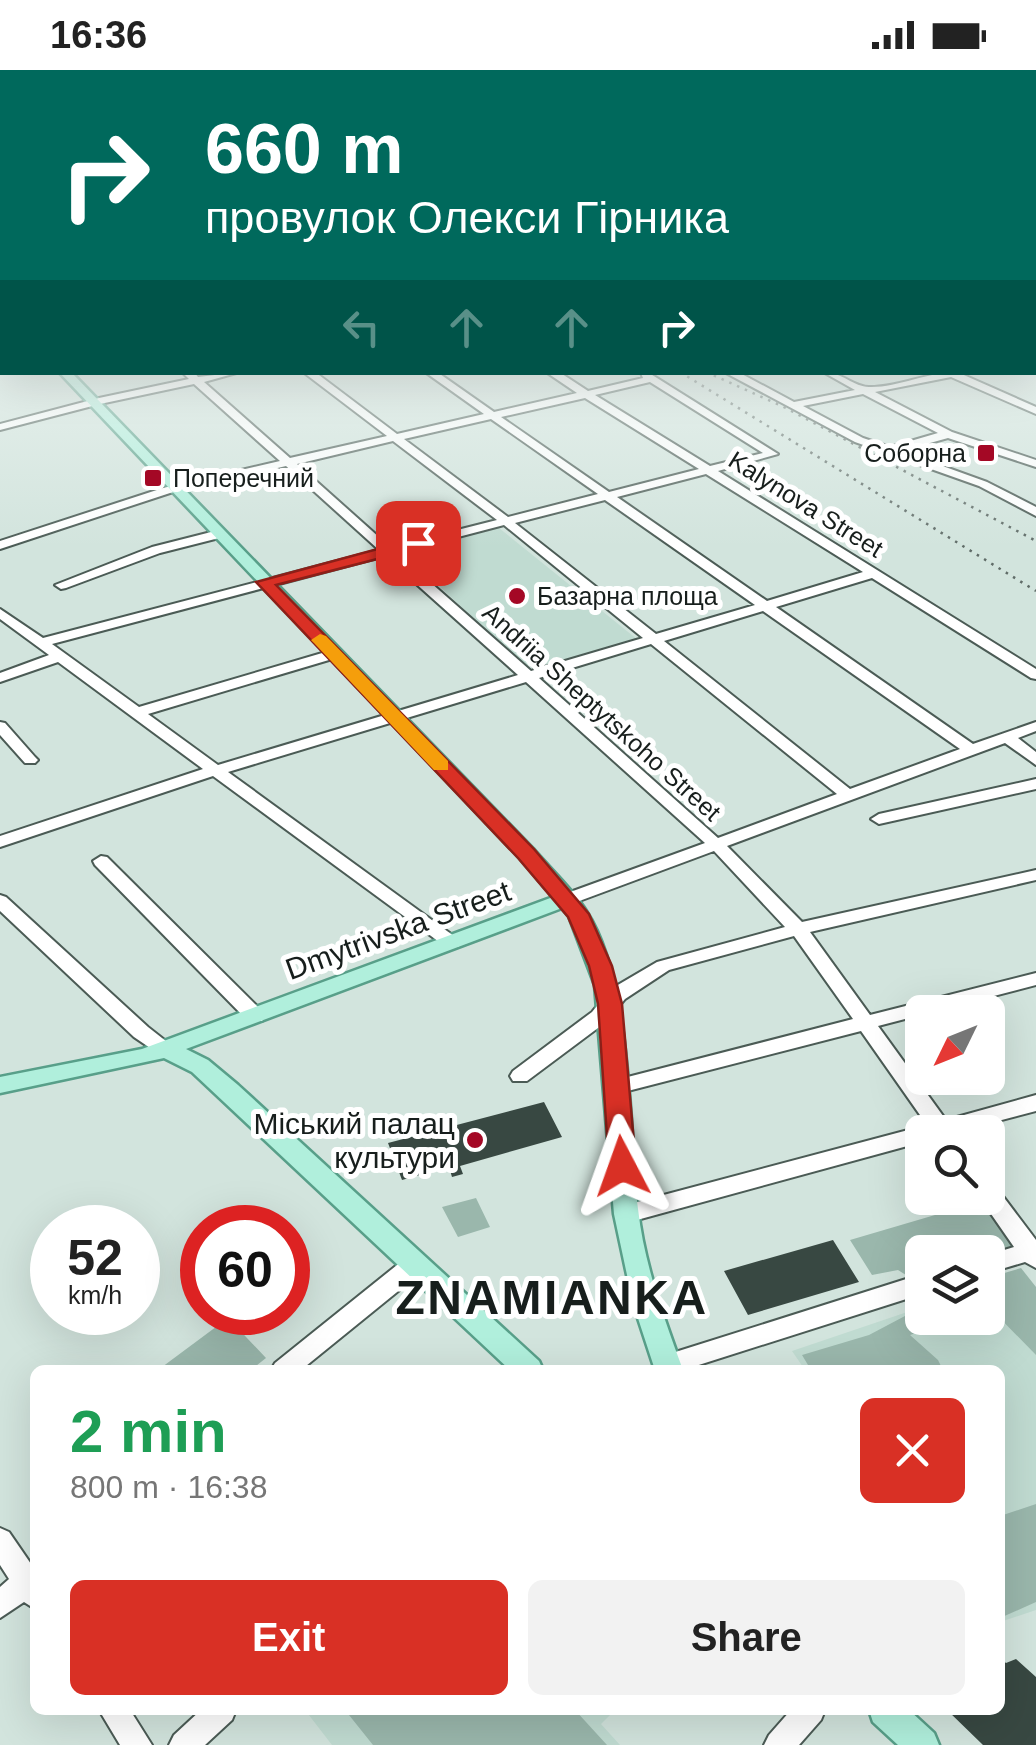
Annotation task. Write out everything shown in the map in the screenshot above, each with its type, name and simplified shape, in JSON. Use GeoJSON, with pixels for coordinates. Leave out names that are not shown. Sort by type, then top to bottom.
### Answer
{"type":"FeatureCollection","features":[{"type":"Feature","properties":{"kind":"main road"},"geometry":{"type":"LineString","coordinates":[[83,391],[568,899],[594,948],[610,1004],[626,1214],[646,1303],[667,1365]]}},
{"type":"Feature","properties":{"kind":"main road","name":"Dmytrivska Street"},"geometry":{"type":"LineString","coordinates":[[0,1085],[166,1049],[568,899]]}},
{"type":"Feature","properties":{"kind":"main road"},"geometry":{"type":"LineString","coordinates":[[166,1049],[200,1066],[230,1091],[524,1365]]}},
{"type":"Feature","properties":{"kind":"main road"},"geometry":{"type":"LineString","coordinates":[[890,1715],[922,1745]]}},
{"type":"Feature","properties":{"kind":"street"},"geometry":{"type":"LineString","coordinates":[[0,427],[134,391]]}},
{"type":"Feature","properties":{"kind":"street","name":"Andriia Sheptytskoho Street"},"geometry":{"type":"LineString","coordinates":[[209,391],[717,845],[798,929],[867,1022],[924,1115]]}},
{"type":"Feature","properties":{"kind":"street"},"geometry":{"type":"LineString","coordinates":[[333,391],[507,522],[848,796]]}},
{"type":"Feature","properties":{"kind":"street"},"geometry":{"type":"LineString","coordinates":[[458,391],[972,750]]}},
{"type":"Feature","properties":{"kind":"street","name":"Kalynova Street"},"geometry":{"type":"LineString","coordinates":[[582,391],[1036,675]]}},
{"type":"Feature","properties":{"kind":"street"},"geometry":{"type":"LineString","coordinates":[[0,545],[175,488],[596,391]]}},
{"type":"Feature","properties":{"kind":"street"},"geometry":{"type":"LineString","coordinates":[[40,643],[264,582],[772,454],[671,391]]}},
{"type":"Feature","properties":{"kind":"street"},"geometry":{"type":"LineString","coordinates":[[768,391],[859,440],[983,484],[1036,512]]}},
{"type":"Feature","properties":{"kind":"street"},"geometry":{"type":"LineString","coordinates":[[793,404],[857,391]]}},
{"type":"Feature","properties":{"kind":"street"},"geometry":{"type":"LineString","coordinates":[[865,391],[948,434],[1036,464]]}},
{"type":"Feature","properties":{"kind":"street"},"geometry":{"type":"LineString","coordinates":[[990,391],[1036,412]]}},
{"type":"Feature","properties":{"kind":"street"},"geometry":{"type":"LineString","coordinates":[[893,450],[948,434]]}},
{"type":"Feature","properties":{"kind":"street"},"geometry":{"type":"LineString","coordinates":[[1019,459],[1036,452]]}},
{"type":"Feature","properties":{"kind":"street"},"geometry":{"type":"LineString","coordinates":[[61,585],[156,550],[219,534]]}},
{"type":"Feature","properties":{"kind":"street"},"geometry":{"type":"LineString","coordinates":[[0,842],[212,772],[875,573]]}},
{"type":"Feature","properties":{"kind":"street"},"geometry":{"type":"LineString","coordinates":[[0,612],[212,772],[452,942]]}},
{"type":"Feature","properties":{"kind":"street"},"geometry":{"type":"LineString","coordinates":[[136,713],[334,654]]}},
{"type":"Feature","properties":{"kind":"street"},"geometry":{"type":"LineString","coordinates":[[0,678],[58,657]]}},
{"type":"Feature","properties":{"kind":"street"},"geometry":{"type":"LineString","coordinates":[[0,726],[30,760]]}},
{"type":"Feature","properties":{"kind":"street","name":"Dmytrivska Street"},"geometry":{"type":"LineString","coordinates":[[568,899],[1036,726]]}},
{"type":"Feature","properties":{"kind":"street"},"geometry":{"type":"LineString","coordinates":[[1008,737],[1036,760]]}},
{"type":"Feature","properties":{"kind":"street"},"geometry":{"type":"LineString","coordinates":[[879,819],[1036,784]]}},
{"type":"Feature","properties":{"kind":"street"},"geometry":{"type":"LineString","coordinates":[[101,862],[255,1016]]}},
{"type":"Feature","properties":{"kind":"street"},"geometry":{"type":"LineString","coordinates":[[520,1076],[599,1018],[618,994],[663,966],[798,929],[1036,876]]}},
{"type":"Feature","properties":{"kind":"street"},"geometry":{"type":"LineString","coordinates":[[0,901],[140,1032],[166,1049]]}},
{"type":"Feature","properties":{"kind":"street"},"geometry":{"type":"LineString","coordinates":[[616,1086],[1036,979]]}},
{"type":"Feature","properties":{"kind":"street"},"geometry":{"type":"LineString","coordinates":[[996,1115],[1036,1104]]}},
{"type":"Feature","properties":{"kind":"street"},"geometry":{"type":"LineString","coordinates":[[626,1214],[905,1140]]}},
{"type":"Feature","properties":{"kind":"street"},"geometry":{"type":"LineString","coordinates":[[1005,1215],[1034,1253],[1005,1260]]}},
{"type":"Feature","properties":{"kind":"street"},"geometry":{"type":"LineString","coordinates":[[288,1365],[415,1264]]}},
{"type":"Feature","properties":{"kind":"street"},"geometry":{"type":"LineString","coordinates":[[674,1365],[905,1290]]}},
{"type":"Feature","properties":{"kind":"street"},"geometry":{"type":"LineString","coordinates":[[0,1541],[30,1581]]}},
{"type":"Feature","properties":{"kind":"street"},"geometry":{"type":"LineString","coordinates":[[0,1604],[30,1585]]}},
{"type":"Feature","properties":{"kind":"street"},"geometry":{"type":"LineString","coordinates":[[116,1715],[137,1745]]}},
{"type":"Feature","properties":{"kind":"street"},"geometry":{"type":"LineString","coordinates":[[184,1745],[217,1715]]}},
{"type":"Feature","properties":{"kind":"street"},"geometry":{"type":"LineString","coordinates":[[779,1745],[806,1715]]}},
{"type":"Feature","properties":{"kind":"shaded area","name":"Базарна площа"},"geometry":{"type":"Polygon","coordinates":[[[499,528],[638,640],[539,670],[532,664],[524,666],[403,552],[499,528]]]}},
{"type":"Feature","properties":{"kind":"shaded area"},"geometry":{"type":"Polygon","coordinates":[[[476,1198],[490,1227],[458,1237],[442,1207],[476,1198]]]}},
{"type":"Feature","properties":{"kind":"shaded area"},"geometry":{"type":"Polygon","coordinates":[[[935,1215],[997,1215],[1022,1250],[1005,1255],[1005,1235],[905,1235],[905,1274],[898,1270],[872,1275],[850,1240],[935,1215]]]}},
{"type":"Feature","properties":{"kind":"shaded area"},"geometry":{"type":"Polygon","coordinates":[[[1021,1268],[1036,1287],[1036,1355],[1005,1323],[1005,1273],[1021,1268]]]}},
{"type":"Feature","properties":{"kind":"shaded area"},"geometry":{"type":"Polygon","coordinates":[[[1005,1287],[1036,1290],[1036,1610],[1005,1620],[1005,1365],[802,1365],[792,1351],[905,1313],[905,1335],[1005,1335],[1005,1287]]]}},
{"type":"Feature","properties":{"kind":"shaded area"},"geometry":{"type":"Polygon","coordinates":[[[905,1316],[905,1335],[910,1335],[940,1365],[808,1365],[802,1355],[869,1335],[905,1316]]]}},
{"type":"Feature","properties":{"kind":"shaded area"},"geometry":{"type":"Polygon","coordinates":[[[205,1335],[244,1335],[266,1358],[257,1365],[165,1365],[205,1335]]]}},
{"type":"Feature","properties":{"kind":"shaded area"},"geometry":{"type":"Polygon","coordinates":[[[1036,1504],[1036,1602],[1005,1616],[1005,1514],[1036,1504]]]}},
{"type":"Feature","properties":{"kind":"shaded area"},"geometry":{"type":"Polygon","coordinates":[[[309,1715],[610,1715],[601,1724],[620,1745],[332,1745],[309,1715]]]}},
{"type":"Feature","properties":{"kind":"shaded area"},"geometry":{"type":"Polygon","coordinates":[[[349,1715],[580,1715],[607,1745],[373,1745],[349,1715]]]}},
{"type":"Feature","properties":{"kind":"building","name":"Міський палац культури"},"geometry":{"type":"Polygon","coordinates":[[[544,1102],[562,1137],[460,1166],[463,1174],[452,1177],[449,1167],[402,1180],[388,1143],[544,1102]]]}},
{"type":"Feature","properties":{"kind":"building"},"geometry":{"type":"Polygon","coordinates":[[[833,1240],[859,1282],[748,1315],[724,1271],[833,1240]]]}},
{"type":"Feature","properties":{"kind":"building"},"geometry":{"type":"Polygon","coordinates":[[[1016,1659],[1036,1677],[1036,1745],[983,1745],[952,1715],[1005,1715],[1005,1662],[1016,1659]]]}},
{"type":"Feature","properties":{"kind":"railway"},"geometry":{"type":"LineString","coordinates":[[711,391],[1036,591]]}},
{"type":"Feature","properties":{"kind":"railway"},"geometry":{"type":"LineString","coordinates":[[749,391],[1036,541]]}},
{"type":"Feature","properties":{"kind":"slow traffic"},"geometry":{"type":"LineString","coordinates":[[320,640],[441,766]]}},
{"type":"Feature","properties":{"kind":"place","name":"Соборна"},"geometry":{"type":"Point","coordinates":[986,453]}},
{"type":"Feature","properties":{"kind":"place","name":"Поперечний"},"geometry":{"type":"Point","coordinates":[153,478]}},
{"type":"Feature","properties":{"kind":"place","name":"Базарна площа"},"geometry":{"type":"Point","coordinates":[517,596]}},
{"type":"Feature","properties":{"kind":"place","name":"Міський палац культури"},"geometry":{"type":"Point","coordinates":[475,1140]}},
{"type":"Feature","properties":{"kind":"district","name":"ZNAMIANKA"},"geometry":{"type":"Point","coordinates":[552,1297]}},
{"type":"Feature","properties":{"kind":"route"},"geometry":{"type":"LineString","coordinates":[[418,543],[264,582],[526,854],[578,914],[600,966],[610,1004],[622,1166]]}}]}
